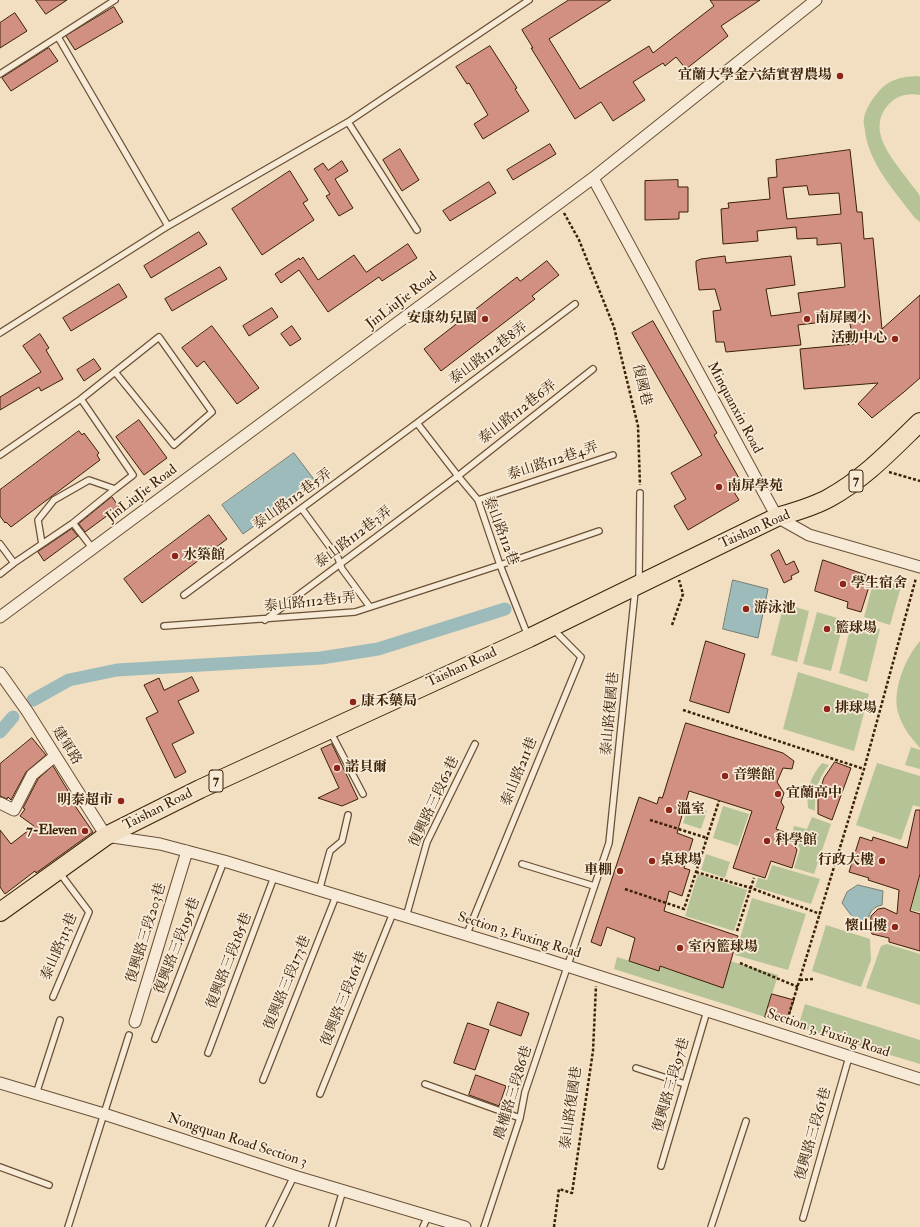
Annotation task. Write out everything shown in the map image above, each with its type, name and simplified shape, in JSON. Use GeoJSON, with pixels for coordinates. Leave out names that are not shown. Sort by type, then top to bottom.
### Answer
{"type":"FeatureCollection","features":[{"type":"Feature","properties":{"kind":"main road","name":"Taishan Road"},"geometry":{"type":"LineString","coordinates":[[0,912],[106,836],[200,788],[529,638],[777,517],[828,499],[851,484],[882,460],[914,429]]}},
{"type":"Feature","properties":{"kind":"street","name":"JinLiuJie Road"},"geometry":{"type":"LineString","coordinates":[[0,617],[593,178],[816,0]]}},
{"type":"Feature","properties":{"kind":"street","name":"Minquanxin Road"},"geometry":{"type":"LineString","coordinates":[[593,178],[777,517]]}},
{"type":"Feature","properties":{"kind":"street"},"geometry":{"type":"LineString","coordinates":[[777,517],[809,535],[920,566]]}},
{"type":"Feature","properties":{"kind":"street","name":"建軍路"},"geometry":{"type":"LineString","coordinates":[[0,673],[106,836]]}},
{"type":"Feature","properties":{"kind":"street"},"geometry":{"type":"LineString","coordinates":[[0,803],[14,810],[32,775],[55,756]]}},
{"type":"Feature","properties":{"kind":"street","name":"Section 3, Fuxing Road"},"geometry":{"type":"LineString","coordinates":[[106,836],[160,844],[224,861],[597,976],[920,1079]]}},
{"type":"Feature","properties":{"kind":"street","name":"復興路三段203巷"},"geometry":{"type":"LineString","coordinates":[[135,1022],[187,851]]}},
{"type":"Feature","properties":{"kind":"street","name":"Nongquan Road Section 3"},"geometry":{"type":"LineString","coordinates":[[0,1084],[104,1114],[294,1176],[465,1227]]}},
{"type":"Feature","properties":{"kind":"lane"},"geometry":{"type":"LineString","coordinates":[[0,74],[115,0]]}},
{"type":"Feature","properties":{"kind":"lane"},"geometry":{"type":"LineString","coordinates":[[0,333],[168,226],[348,122],[529,0]]}},
{"type":"Feature","properties":{"kind":"lane"},"geometry":{"type":"LineString","coordinates":[[58,37],[168,226]]}},
{"type":"Feature","properties":{"kind":"lane"},"geometry":{"type":"LineString","coordinates":[[348,122],[417,230]]}},
{"type":"Feature","properties":{"kind":"lane","name":"泰山路112巷8弄"},"geometry":{"type":"LineString","coordinates":[[417,424],[575,304]]}},
{"type":"Feature","properties":{"kind":"lane"},"geometry":{"type":"LineString","coordinates":[[0,455],[81,399],[159,337],[212,412],[174,445],[115,372]]}},
{"type":"Feature","properties":{"kind":"lane","name":"泰山路112巷6弄"},"geometry":{"type":"LineString","coordinates":[[458,476],[593,369]]}},
{"type":"Feature","properties":{"kind":"lane"},"geometry":{"type":"LineString","coordinates":[[0,574],[73,523],[133,475],[81,399]]}},
{"type":"Feature","properties":{"kind":"lane","name":"泰山路112巷"},"geometry":{"type":"LineString","coordinates":[[417,424],[478,500],[500,565],[529,638]]}},
{"type":"Feature","properties":{"kind":"lane","name":"泰山路112巷5弄"},"geometry":{"type":"LineString","coordinates":[[184,595],[417,424]]}},
{"type":"Feature","properties":{"kind":"lane","name":"泰山路112巷4弄"},"geometry":{"type":"LineString","coordinates":[[478,500],[613,455]]}},
{"type":"Feature","properties":{"kind":"lane","name":"泰山路112巷3弄"},"geometry":{"type":"LineString","coordinates":[[265,620],[458,476]]}},
{"type":"Feature","properties":{"kind":"lane"},"geometry":{"type":"LineString","coordinates":[[42,544],[38,520],[54,500],[89,480],[115,489]]}},
{"type":"Feature","properties":{"kind":"lane"},"geometry":{"type":"LineString","coordinates":[[637,586],[640,493]]}},
{"type":"Feature","properties":{"kind":"lane"},"geometry":{"type":"LineString","coordinates":[[302,508],[338,558],[342,569],[370,607]]}},
{"type":"Feature","properties":{"kind":"lane"},"geometry":{"type":"LineString","coordinates":[[73,523],[93,549]]}},
{"type":"Feature","properties":{"kind":"lane","name":"泰山路112巷1弄"},"geometry":{"type":"LineString","coordinates":[[164,626],[265,620],[355,612],[500,565],[599,530]]}},
{"type":"Feature","properties":{"kind":"lane"},"geometry":{"type":"LineString","coordinates":[[0,544],[14,563]]}},
{"type":"Feature","properties":{"kind":"lane","name":"泰山路復國巷"},"geometry":{"type":"LineString","coordinates":[[594,886],[609,843],[637,586]]}},
{"type":"Feature","properties":{"kind":"lane","name":"泰山路211巷"},"geometry":{"type":"LineString","coordinates":[[466,936],[581,657],[552,627]]}},
{"type":"Feature","properties":{"kind":"lane"},"geometry":{"type":"LineString","coordinates":[[329,730],[363,794]]}},
{"type":"Feature","properties":{"kind":"lane","name":"復興路三段62巷"},"geometry":{"type":"LineString","coordinates":[[406,917],[427,842],[475,744]]}},
{"type":"Feature","properties":{"kind":"lane"},"geometry":{"type":"LineString","coordinates":[[319,891],[330,851],[342,841],[348,815]]}},
{"type":"Feature","properties":{"kind":"lane","name":"復興路三段195巷"},"geometry":{"type":"LineString","coordinates":[[155,1040],[224,861]]}},
{"type":"Feature","properties":{"kind":"lane"},"geometry":{"type":"LineString","coordinates":[[522,864],[594,886]]}},
{"type":"Feature","properties":{"kind":"lane","name":"泰山路313巷"},"geometry":{"type":"LineString","coordinates":[[53,996],[89,912],[57,870]]}},
{"type":"Feature","properties":{"kind":"lane","name":"復興路三段185巷"},"geometry":{"type":"LineString","coordinates":[[208,1053],[274,877]]}},
{"type":"Feature","properties":{"kind":"lane","name":"農權路三段86巷"},"geometry":{"type":"LineString","coordinates":[[484,1227],[520,1118],[525,1092],[594,886]]}},
{"type":"Feature","properties":{"kind":"lane","name":"復興路三段173巷"},"geometry":{"type":"LineString","coordinates":[[263,1080],[336,896]]}},
{"type":"Feature","properties":{"kind":"lane","name":"復興路三段161巷"},"geometry":{"type":"LineString","coordinates":[[320,1094],[393,913]]}},
{"type":"Feature","properties":{"kind":"lane","name":"復興路三段97巷"},"geometry":{"type":"LineString","coordinates":[[661,1166],[707,1011]]}},
{"type":"Feature","properties":{"kind":"lane"},"geometry":{"type":"LineString","coordinates":[[36,1094],[60,1020]]}},
{"type":"Feature","properties":{"kind":"lane"},"geometry":{"type":"LineString","coordinates":[[68,1227],[129,1036]]}},
{"type":"Feature","properties":{"kind":"lane","name":"復興路三段61巷"},"geometry":{"type":"LineString","coordinates":[[803,1218],[849,1057]]}},
{"type":"Feature","properties":{"kind":"lane"},"geometry":{"type":"LineString","coordinates":[[636,1068],[685,1084]]}},
{"type":"Feature","properties":{"kind":"lane"},"geometry":{"type":"LineString","coordinates":[[425,1084],[520,1118]]}},
{"type":"Feature","properties":{"kind":"lane"},"geometry":{"type":"LineString","coordinates":[[711,1227],[746,1120]]}},
{"type":"Feature","properties":{"kind":"lane"},"geometry":{"type":"LineString","coordinates":[[0,1167],[49,1185]]}},
{"type":"Feature","properties":{"kind":"lane"},"geometry":{"type":"LineString","coordinates":[[270,1227],[294,1176]]}},
{"type":"Feature","properties":{"kind":"lane"},"geometry":{"type":"LineString","coordinates":[[332,1227],[343,1190]]}},
{"type":"Feature","properties":{"kind":"lane"},"geometry":{"type":"LineString","coordinates":[[423,1227],[428,1216]]}},
{"type":"Feature","properties":{"kind":"path","name":"復國巷"},"geometry":{"type":"LineString","coordinates":[[559,202],[579,240],[614,326],[638,426],[640,493]]}},
{"type":"Feature","properties":{"kind":"path"},"geometry":{"type":"LineString","coordinates":[[872,468],[920,481]]}},
{"type":"Feature","properties":{"kind":"path"},"geometry":{"type":"LineString","coordinates":[[782,1036],[864,769],[920,566]]}},
{"type":"Feature","properties":{"kind":"path"},"geometry":{"type":"LineString","coordinates":[[672,625],[684,594],[676,567]]}},
{"type":"Feature","properties":{"kind":"path"},"geometry":{"type":"LineString","coordinates":[[683,710],[864,769]]}},
{"type":"Feature","properties":{"kind":"path"},"geometry":{"type":"LineString","coordinates":[[625,889],[684,909],[719,801]]}},
{"type":"Feature","properties":{"kind":"path"},"geometry":{"type":"LineString","coordinates":[[650,820],[707,838]]}},
{"type":"Feature","properties":{"kind":"path"},"geometry":{"type":"LineString","coordinates":[[696,872],[751,888],[820,914]]}},
{"type":"Feature","properties":{"kind":"path"},"geometry":{"type":"LineString","coordinates":[[737,931],[754,878]]}},
{"type":"Feature","properties":{"kind":"path"},"geometry":{"type":"LineString","coordinates":[[740,963],[798,987]]}},
{"type":"Feature","properties":{"kind":"path","name":"泰山路復國巷"},"geometry":{"type":"LineString","coordinates":[[554,1227],[559,1189],[572,1193],[593,1051],[597,976]]}},
{"type":"Feature","properties":{"kind":"path"},"geometry":{"type":"LineString","coordinates":[[800,980],[813,979]]}},
{"type":"Feature","properties":{"kind":"green space"},"geometry":{"type":"Polygon","coordinates":[[[918,76],[920,77],[920,95],[903,95],[892,101],[882,114],[880,125],[881,135],[890,156],[918,192],[920,197],[920,222],[914,217],[877,165],[867,142],[864,122],[870,103],[884,86],[894,80],[918,76]]]}},
{"type":"Feature","properties":{"kind":"green space"},"geometry":{"type":"Polygon","coordinates":[[[875,576],[902,583],[890,625],[864,617],[875,576]]]}},
{"type":"Feature","properties":{"kind":"green space"},"geometry":{"type":"Polygon","coordinates":[[[784,604],[809,611],[797,662],[771,655],[784,604]]]}},
{"type":"Feature","properties":{"kind":"green space"},"geometry":{"type":"Polygon","coordinates":[[[817,612],[844,620],[831,671],[803,664],[817,612]]]}},
{"type":"Feature","properties":{"kind":"green space"},"geometry":{"type":"Polygon","coordinates":[[[852,621],[880,629],[867,682],[839,673],[852,621]]]}},
{"type":"Feature","properties":{"kind":"green space"},"geometry":{"type":"Polygon","coordinates":[[[920,641],[920,748],[909,735],[898,714],[897,690],[906,663],[920,641]]]}},
{"type":"Feature","properties":{"kind":"green space"},"geometry":{"type":"Polygon","coordinates":[[[798,672],[869,694],[854,751],[783,729],[798,672]]]}},
{"type":"Feature","properties":{"kind":"green space"},"geometry":{"type":"Polygon","coordinates":[[[911,747],[920,750],[920,769],[905,765],[911,747]]]}},
{"type":"Feature","properties":{"kind":"green space"},"geometry":{"type":"Polygon","coordinates":[[[822,763],[829,765],[819,781],[815,811],[808,808],[808,790],[814,773],[822,763]]]}},
{"type":"Feature","properties":{"kind":"green space"},"geometry":{"type":"Polygon","coordinates":[[[877,763],[920,776],[920,807],[913,805],[901,840],[856,825],[877,763]]]}},
{"type":"Feature","properties":{"kind":"green space"},"geometry":{"type":"Polygon","coordinates":[[[689,806],[707,811],[701,829],[683,823],[689,806]]]}},
{"type":"Feature","properties":{"kind":"green space"},"geometry":{"type":"Polygon","coordinates":[[[723,806],[749,814],[738,846],[713,838],[723,806]]]}},
{"type":"Feature","properties":{"kind":"green space"},"geometry":{"type":"Polygon","coordinates":[[[812,817],[831,824],[814,874],[794,868],[800,849],[792,835],[794,826],[807,829],[812,817]]]}},
{"type":"Feature","properties":{"kind":"green space"},"geometry":{"type":"Polygon","coordinates":[[[706,854],[730,862],[725,878],[701,870],[706,854]]]}},
{"type":"Feature","properties":{"kind":"green space"},"geometry":{"type":"Polygon","coordinates":[[[772,865],[820,879],[811,904],[755,887],[758,878],[767,880],[772,865]]]}},
{"type":"Feature","properties":{"kind":"green space"},"geometry":{"type":"Polygon","coordinates":[[[698,874],[747,890],[734,931],[685,916],[698,874]]]}},
{"type":"Feature","properties":{"kind":"green space"},"geometry":{"type":"Polygon","coordinates":[[[920,876],[920,912],[911,910],[920,876]]]}},
{"type":"Feature","properties":{"kind":"green space"},"geometry":{"type":"Polygon","coordinates":[[[752,898],[806,914],[788,970],[735,955],[752,898]]]}},
{"type":"Feature","properties":{"kind":"green space"},"geometry":{"type":"Polygon","coordinates":[[[826,925],[870,939],[871,960],[861,987],[812,971],[826,925]]]}},
{"type":"Feature","properties":{"kind":"green space"},"geometry":{"type":"Polygon","coordinates":[[[887,944],[920,954],[920,1005],[866,988],[881,946],[887,944]]]}},
{"type":"Feature","properties":{"kind":"green space"},"geometry":{"type":"Polygon","coordinates":[[[617,957],[657,969],[659,966],[721,985],[730,961],[778,975],[765,1017],[614,969],[617,957]]]}},
{"type":"Feature","properties":{"kind":"green space"},"geometry":{"type":"Polygon","coordinates":[[[805,1004],[920,1040],[920,1064],[798,1027],[805,1004]]]}},
{"type":"Feature","properties":{"kind":"water"},"geometry":{"type":"Polygon","coordinates":[[[294,453],[316,482],[243,534],[222,505],[294,453]]]}},
{"type":"Feature","properties":{"kind":"water","name":"游泳池"},"geometry":{"type":"Polygon","coordinates":[[[733,580],[768,589],[758,638],[723,629],[733,580]]]}},
{"type":"Feature","properties":{"kind":"water"},"geometry":{"type":"Polygon","coordinates":[[[858,885],[883,891],[882,905],[872,910],[868,920],[863,921],[856,919],[850,914],[842,903],[847,892],[858,885]]]}},
{"type":"Feature","properties":{"kind":"building"},"geometry":{"type":"Polygon","coordinates":[[[36,0],[67,0],[46,14],[36,0]]]}},
{"type":"Feature","properties":{"kind":"building"},"geometry":{"type":"Polygon","coordinates":[[[569,0],[611,0],[549,39],[580,89],[649,46],[653,53],[714,6],[710,0],[760,0],[721,26],[728,36],[686,69],[676,57],[665,66],[663,63],[633,82],[645,100],[613,121],[601,102],[575,119],[531,48],[533,48],[522,30],[569,0]]]}},
{"type":"Feature","properties":{"kind":"building"},"geometry":{"type":"Polygon","coordinates":[[[114,7],[123,22],[75,50],[66,36],[114,7]]]}},
{"type":"Feature","properties":{"kind":"building"},"geometry":{"type":"Polygon","coordinates":[[[15,13],[27,31],[0,48],[0,23],[15,13]]]}},
{"type":"Feature","properties":{"kind":"building"},"geometry":{"type":"Polygon","coordinates":[[[490,46],[517,88],[515,89],[529,111],[483,139],[474,124],[488,115],[469,83],[467,84],[456,67],[490,46]]]}},
{"type":"Feature","properties":{"kind":"building"},"geometry":{"type":"Polygon","coordinates":[[[49,48],[58,61],[11,91],[2,78],[49,48]]]}},
{"type":"Feature","properties":{"kind":"building"},"geometry":{"type":"Polygon","coordinates":[[[550,144],[556,154],[513,180],[507,170],[550,144]]]}},
{"type":"Feature","properties":{"kind":"building"},"geometry":{"type":"Polygon","coordinates":[[[400,149],[419,180],[402,191],[383,160],[400,149]]]}},
{"type":"Feature","properties":{"kind":"building"},"geometry":{"type":"Polygon","coordinates":[[[850,150],[857,212],[862,212],[864,239],[873,238],[882,329],[920,295],[920,378],[872,418],[858,404],[878,383],[804,389],[800,349],[854,344],[849,319],[798,325],[801,345],[726,352],[724,342],[716,342],[713,311],[721,310],[715,289],[699,290],[696,261],[725,256],[726,263],[791,256],[795,285],[766,289],[771,316],[801,312],[798,293],[845,287],[841,243],[817,245],[817,238],[797,239],[796,227],[757,231],[758,241],[723,244],[721,209],[729,208],[728,203],[770,199],[768,178],[777,177],[776,160],[850,150]],[[807,186],[783,188],[787,219],[841,214],[839,193],[809,195],[807,186]]]}},
{"type":"Feature","properties":{"kind":"building"},"geometry":{"type":"Polygon","coordinates":[[[342,161],[348,171],[335,179],[353,208],[339,216],[326,196],[330,194],[314,169],[323,163],[328,170],[342,161]]]}},
{"type":"Feature","properties":{"kind":"building"},"geometry":{"type":"Polygon","coordinates":[[[290,171],[308,200],[303,203],[314,220],[262,255],[232,209],[290,171]]]}},
{"type":"Feature","properties":{"kind":"building"},"geometry":{"type":"Polygon","coordinates":[[[678,180],[678,187],[688,187],[688,212],[679,212],[679,219],[645,220],[645,181],[678,180]]]}},
{"type":"Feature","properties":{"kind":"building"},"geometry":{"type":"Polygon","coordinates":[[[489,182],[496,193],[450,221],[443,211],[489,182]]]}},
{"type":"Feature","properties":{"kind":"building"},"geometry":{"type":"Polygon","coordinates":[[[199,232],[207,244],[151,278],[144,266],[199,232]]]}},
{"type":"Feature","properties":{"kind":"building"},"geometry":{"type":"Polygon","coordinates":[[[408,244],[417,258],[382,281],[379,277],[328,312],[299,270],[281,283],[275,274],[299,258],[300,260],[303,257],[318,280],[354,255],[366,272],[408,244]]]}},
{"type":"Feature","properties":{"kind":"building"},"geometry":{"type":"Polygon","coordinates":[[[547,261],[559,275],[532,296],[535,299],[441,371],[424,349],[517,277],[520,281],[547,261]]]}},
{"type":"Feature","properties":{"kind":"building"},"geometry":{"type":"Polygon","coordinates":[[[220,267],[227,279],[172,311],[165,299],[220,267]]]}},
{"type":"Feature","properties":{"kind":"building"},"geometry":{"type":"Polygon","coordinates":[[[119,284],[127,297],[71,331],[63,318],[119,284]]]}},
{"type":"Feature","properties":{"kind":"building"},"geometry":{"type":"Polygon","coordinates":[[[272,308],[278,317],[249,336],[243,326],[272,308]]]}},
{"type":"Feature","properties":{"kind":"building"},"geometry":{"type":"Polygon","coordinates":[[[653,321],[717,433],[714,435],[739,478],[729,484],[739,500],[688,530],[674,506],[686,499],[671,473],[702,455],[632,333],[653,321]]]}},
{"type":"Feature","properties":{"kind":"building"},"geometry":{"type":"Polygon","coordinates":[[[212,326],[259,388],[237,404],[204,361],[197,367],[182,348],[212,326]]]}},
{"type":"Feature","properties":{"kind":"building"},"geometry":{"type":"Polygon","coordinates":[[[292,326],[301,339],[290,346],[281,334],[292,326]]]}},
{"type":"Feature","properties":{"kind":"building"},"geometry":{"type":"Polygon","coordinates":[[[40,334],[49,348],[46,350],[63,379],[41,391],[39,387],[0,410],[0,397],[41,372],[23,346],[40,334]]]}},
{"type":"Feature","properties":{"kind":"building"},"geometry":{"type":"Polygon","coordinates":[[[94,359],[101,369],[84,381],[77,370],[94,359]]]}},
{"type":"Feature","properties":{"kind":"building"},"geometry":{"type":"Polygon","coordinates":[[[139,420],[167,458],[144,475],[116,437],[139,420]]]}},
{"type":"Feature","properties":{"kind":"building"},"geometry":{"type":"Polygon","coordinates":[[[79,431],[82,435],[84,433],[99,453],[97,455],[100,460],[11,527],[6,522],[5,523],[0,516],[0,490],[79,431]]]}},
{"type":"Feature","properties":{"kind":"building"},"geometry":{"type":"Polygon","coordinates":[[[112,497],[119,507],[85,532],[79,524],[112,497]]]}},
{"type":"Feature","properties":{"kind":"building"},"geometry":{"type":"Polygon","coordinates":[[[209,515],[227,539],[142,603],[124,579],[209,515]]]}},
{"type":"Feature","properties":{"kind":"building"},"geometry":{"type":"Polygon","coordinates":[[[72,529],[78,536],[44,561],[38,552],[72,529]]]}},
{"type":"Feature","properties":{"kind":"building"},"geometry":{"type":"Polygon","coordinates":[[[779,550],[786,565],[794,561],[799,572],[791,576],[792,579],[784,583],[771,555],[779,550]]]}},
{"type":"Feature","properties":{"kind":"building","name":"學生宿舍"},"geometry":{"type":"Polygon","coordinates":[[[823,560],[872,577],[861,612],[847,608],[848,602],[815,591],[823,560]]]}},
{"type":"Feature","properties":{"kind":"building"},"geometry":{"type":"Polygon","coordinates":[[[706,641],[745,654],[729,713],[690,701],[706,641]]]}},
{"type":"Feature","properties":{"kind":"building"},"geometry":{"type":"Polygon","coordinates":[[[192,677],[199,691],[178,701],[194,733],[172,744],[186,772],[175,778],[146,718],[158,712],[144,685],[159,678],[164,690],[192,677]]]}},
{"type":"Feature","properties":{"kind":"building"},"geometry":{"type":"Polygon","coordinates":[[[686,723],[783,753],[794,761],[792,769],[783,768],[777,782],[784,793],[781,802],[784,807],[776,829],[787,833],[797,850],[792,868],[771,861],[765,878],[733,868],[752,811],[689,791],[677,833],[693,839],[684,868],[690,870],[682,896],[669,891],[664,911],[738,936],[723,988],[660,966],[659,971],[629,961],[635,938],[607,927],[601,946],[591,942],[639,797],[657,804],[659,797],[662,798],[686,723]]]}},
{"type":"Feature","properties":{"kind":"building"},"geometry":{"type":"Polygon","coordinates":[[[32,738],[46,755],[26,772],[11,800],[8,797],[7,799],[0,796],[0,764],[32,738]]]}},
{"type":"Feature","properties":{"kind":"building","name":"諾貝爾"},"geometry":{"type":"Polygon","coordinates":[[[332,744],[358,799],[342,806],[318,798],[339,788],[321,749],[332,744]]]}},
{"type":"Feature","properties":{"kind":"building"},"geometry":{"type":"Polygon","coordinates":[[[835,762],[851,768],[832,820],[818,814],[818,795],[824,778],[835,762]]]}},
{"type":"Feature","properties":{"kind":"building"},"geometry":{"type":"Polygon","coordinates":[[[53,766],[73,799],[71,800],[93,832],[36,873],[35,871],[5,894],[0,887],[0,830],[11,844],[34,826],[20,816],[25,809],[23,808],[38,779],[53,766]]]}},
{"type":"Feature","properties":{"kind":"building"},"geometry":{"type":"Polygon","coordinates":[[[916,810],[920,810],[920,874],[910,911],[920,914],[920,951],[889,942],[889,938],[872,934],[870,930],[871,916],[878,909],[884,908],[897,914],[899,890],[849,872],[860,837],[872,841],[873,837],[907,848],[916,810]]]}},
{"type":"Feature","properties":{"kind":"building"},"geometry":{"type":"Polygon","coordinates":[[[772,994],[794,1000],[786,1024],[765,1017],[772,994]]]}},
{"type":"Feature","properties":{"kind":"building"},"geometry":{"type":"Polygon","coordinates":[[[498,1002],[529,1013],[521,1036],[490,1025],[498,1002]]]}},
{"type":"Feature","properties":{"kind":"building"},"geometry":{"type":"Polygon","coordinates":[[[468,1023],[489,1030],[475,1070],[454,1063],[468,1023]]]}},
{"type":"Feature","properties":{"kind":"building"},"geometry":{"type":"Polygon","coordinates":[[[476,1075],[506,1086],[499,1106],[469,1095],[476,1075]]]}},
{"type":"Feature","properties":{"kind":"waterway"},"geometry":{"type":"LineString","coordinates":[[33,700],[69,680],[117,670],[321,658],[378,649],[505,609]]}},
{"type":"Feature","properties":{"kind":"waterway"},"geometry":{"type":"LineString","coordinates":[[0,732],[13,717]]}},
{"type":"Feature","properties":{"kind":"place","name":"宜蘭大學金六結實習農場"},"geometry":{"type":"Point","coordinates":[840,76]}},
{"type":"Feature","properties":{"kind":"place","name":"安康幼兒園"},"geometry":{"type":"Point","coordinates":[485,319]}},
{"type":"Feature","properties":{"kind":"place","name":"南屏國小"},"geometry":{"type":"Point","coordinates":[807,319]}},
{"type":"Feature","properties":{"kind":"place","name":"活動中心"},"geometry":{"type":"Point","coordinates":[895,339]}},
{"type":"Feature","properties":{"kind":"place","name":"南屏學苑"},"geometry":{"type":"Point","coordinates":[719,487]}},
{"type":"Feature","properties":{"kind":"place","name":"水築館"},"geometry":{"type":"Point","coordinates":[175,556]}},
{"type":"Feature","properties":{"kind":"place","name":"學生宿舍"},"geometry":{"type":"Point","coordinates":[843,584]}},
{"type":"Feature","properties":{"kind":"place","name":"游泳池"},"geometry":{"type":"Point","coordinates":[746,609]}},
{"type":"Feature","properties":{"kind":"place","name":"籃球場"},"geometry":{"type":"Point","coordinates":[827,629]}},
{"type":"Feature","properties":{"kind":"place","name":"康禾藥局"},"geometry":{"type":"Point","coordinates":[353,702]}},
{"type":"Feature","properties":{"kind":"place","name":"排球場"},"geometry":{"type":"Point","coordinates":[827,709]}},
{"type":"Feature","properties":{"kind":"place","name":"諾貝爾"},"geometry":{"type":"Point","coordinates":[337,768]}},
{"type":"Feature","properties":{"kind":"place","name":"音樂館"},"geometry":{"type":"Point","coordinates":[725,776]}},
{"type":"Feature","properties":{"kind":"place","name":"宜蘭高中"},"geometry":{"type":"Point","coordinates":[778,794]}},
{"type":"Feature","properties":{"kind":"place","name":"明泰超市"},"geometry":{"type":"Point","coordinates":[121,801]}},
{"type":"Feature","properties":{"kind":"place","name":"溫室"},"geometry":{"type":"Point","coordinates":[669,810]}},
{"type":"Feature","properties":{"kind":"place","name":"7-Eleven"},"geometry":{"type":"Point","coordinates":[85,831]}},
{"type":"Feature","properties":{"kind":"place","name":"科學館"},"geometry":{"type":"Point","coordinates":[767,841]}},
{"type":"Feature","properties":{"kind":"place","name":"桌球場"},"geometry":{"type":"Point","coordinates":[652,861]}},
{"type":"Feature","properties":{"kind":"place","name":"行政大樓"},"geometry":{"type":"Point","coordinates":[882,861]}},
{"type":"Feature","properties":{"kind":"place","name":"車棚"},"geometry":{"type":"Point","coordinates":[620,871]}},
{"type":"Feature","properties":{"kind":"place","name":"懷山樓"},"geometry":{"type":"Point","coordinates":[895,927]}},
{"type":"Feature","properties":{"kind":"place","name":"室內籃球場"},"geometry":{"type":"Point","coordinates":[680,948]}}]}
